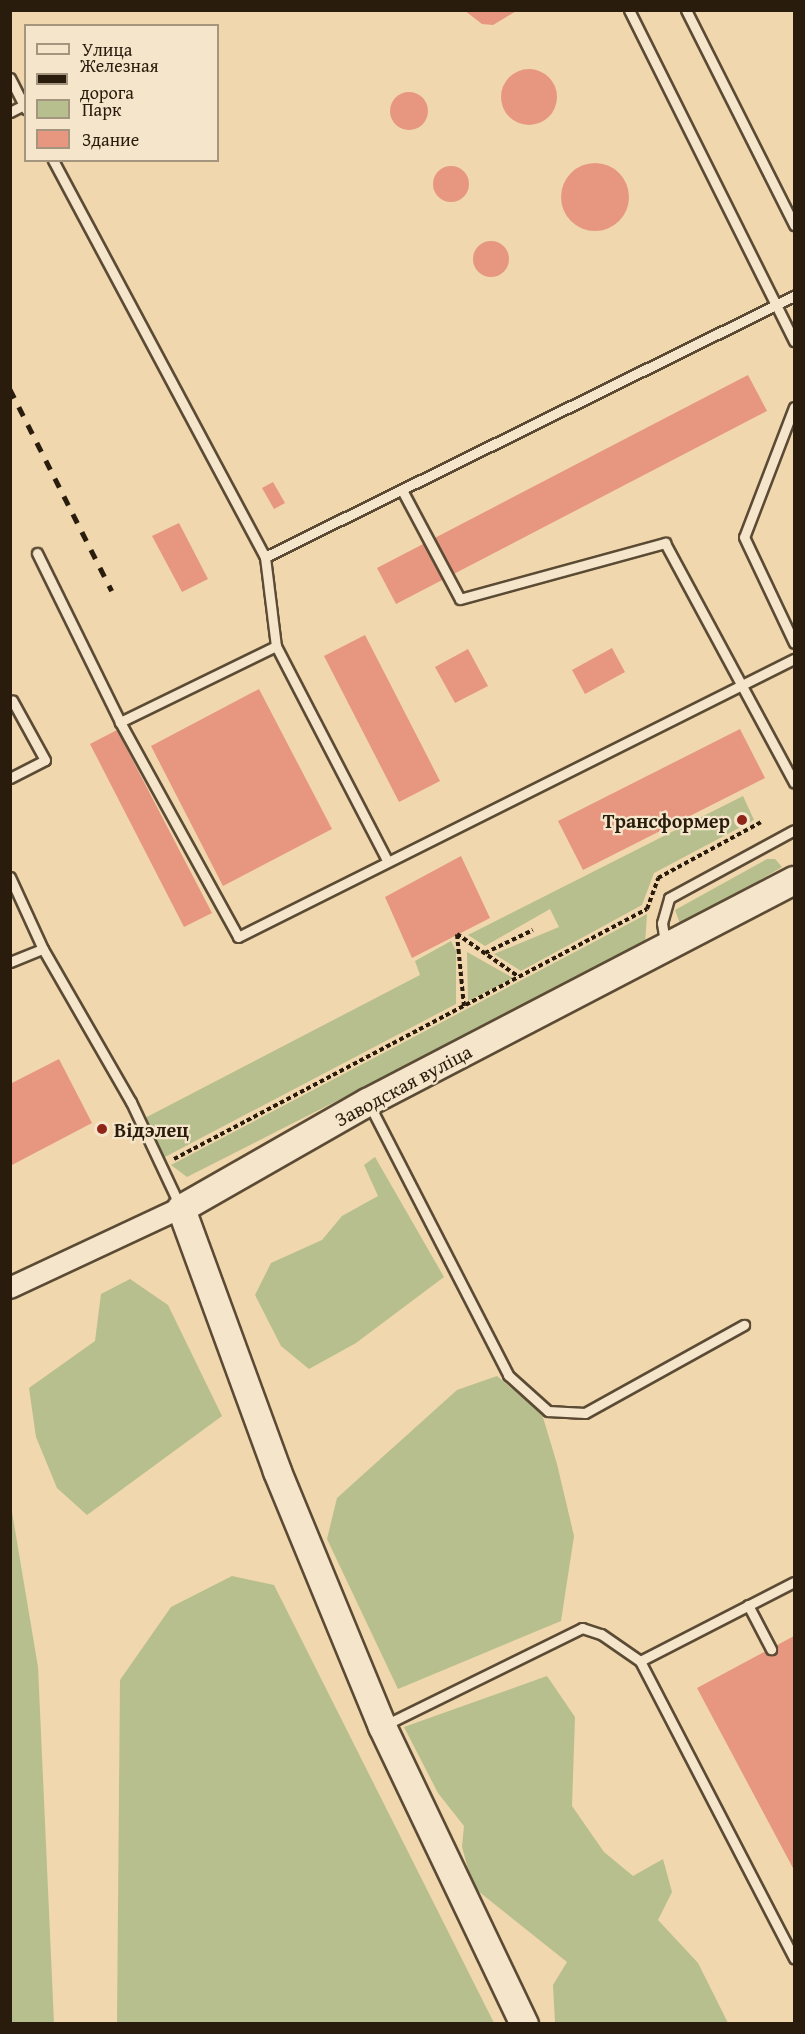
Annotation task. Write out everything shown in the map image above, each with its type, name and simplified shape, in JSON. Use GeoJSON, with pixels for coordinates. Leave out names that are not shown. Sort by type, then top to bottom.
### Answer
{"type":"FeatureCollection","features":[{"type":"Feature","properties":{"kind":"street","name":"Заводская вуліца"},"geometry":{"type":"LineString","coordinates":[[10,1288],[181,1209],[368,1102],[795,880]]}},
{"type":"Feature","properties":{"kind":"street"},"geometry":{"type":"LineString","coordinates":[[181,1209],[277,1471],[382,1726],[524,2024]]}},
{"type":"Feature","properties":{"kind":"lane"},"geometry":{"type":"LineString","coordinates":[[630,10],[780,303],[795,341]]}},
{"type":"Feature","properties":{"kind":"lane"},"geometry":{"type":"LineString","coordinates":[[686,10],[795,225]]}},
{"type":"Feature","properties":{"kind":"lane"},"geometry":{"type":"LineString","coordinates":[[10,78],[24,105]]}},
{"type":"Feature","properties":{"kind":"lane"},"geometry":{"type":"LineString","coordinates":[[54,162],[265,557],[276,646],[387,860]]}},
{"type":"Feature","properties":{"kind":"lane"},"geometry":{"type":"LineString","coordinates":[[265,557],[795,296]]}},
{"type":"Feature","properties":{"kind":"lane"},"geometry":{"type":"LineString","coordinates":[[795,407],[744,537],[795,643]]}},
{"type":"Feature","properties":{"kind":"lane"},"geometry":{"type":"LineString","coordinates":[[402,490],[460,600],[665,543],[795,783]]}},
{"type":"Feature","properties":{"kind":"lane"},"geometry":{"type":"LineString","coordinates":[[37,553],[120,722],[238,936],[795,659]]}},
{"type":"Feature","properties":{"kind":"lane"},"geometry":{"type":"LineString","coordinates":[[120,722],[276,646]]}},
{"type":"Feature","properties":{"kind":"lane"},"geometry":{"type":"LineString","coordinates":[[10,778],[45,760],[12,700]]}},
{"type":"Feature","properties":{"kind":"lane"},"geometry":{"type":"LineString","coordinates":[[666,948],[662,923],[669,898],[795,830]]}},
{"type":"Feature","properties":{"kind":"lane"},"geometry":{"type":"LineString","coordinates":[[10,877],[43,950],[131,1102],[181,1209]]}},
{"type":"Feature","properties":{"kind":"lane"},"geometry":{"type":"LineString","coordinates":[[10,962],[43,950]]}},
{"type":"Feature","properties":{"kind":"lane"},"geometry":{"type":"LineString","coordinates":[[368,1102],[508,1375],[548,1412],[585,1413],[744,1325]]}},
{"type":"Feature","properties":{"kind":"lane"},"geometry":{"type":"LineString","coordinates":[[640,1661],[795,1582]]}},
{"type":"Feature","properties":{"kind":"lane"},"geometry":{"type":"LineString","coordinates":[[748,1605],[771,1649]]}},
{"type":"Feature","properties":{"kind":"lane"},"geometry":{"type":"LineString","coordinates":[[382,1726],[582,1628],[601,1634],[640,1661],[795,1958]]}},
{"type":"Feature","properties":{"kind":"path"},"geometry":{"type":"LineString","coordinates":[[161,1166],[647,909],[658,878],[761,822]]}},
{"type":"Feature","properties":{"kind":"path"},"geometry":{"type":"LineString","coordinates":[[484,953],[533,930]]}},
{"type":"Feature","properties":{"kind":"path"},"geometry":{"type":"LineString","coordinates":[[464,1006],[457,934],[520,978]]}},
{"type":"Feature","properties":{"kind":"green space"},"geometry":{"type":"Polygon","coordinates":[[[743,796],[754,820],[654,873],[642,905],[521,971],[494,954],[559,927],[550,909],[485,946],[468,935],[743,796]]]}},
{"type":"Feature","properties":{"kind":"green space"},"geometry":{"type":"Polygon","coordinates":[[[767,859],[775,859],[782,867],[681,926],[675,910],[767,859]]]}},
{"type":"Feature","properties":{"kind":"green space"},"geometry":{"type":"Polygon","coordinates":[[[647,914],[645,944],[187,1177],[171,1165],[647,914]]]}},
{"type":"Feature","properties":{"kind":"green space"},"geometry":{"type":"Polygon","coordinates":[[[451,941],[456,951],[456,1004],[163,1158],[143,1119],[420,975],[415,961],[451,941]]]}},
{"type":"Feature","properties":{"kind":"green space"},"geometry":{"type":"Polygon","coordinates":[[[467,952],[513,978],[468,1001],[467,952]]]}},
{"type":"Feature","properties":{"kind":"green space"},"geometry":{"type":"Polygon","coordinates":[[[375,1157],[444,1277],[356,1343],[309,1369],[281,1346],[255,1295],[271,1263],[322,1240],[342,1216],[378,1196],[364,1165],[375,1157]]]}},
{"type":"Feature","properties":{"kind":"green space"},"geometry":{"type":"Polygon","coordinates":[[[130,1279],[168,1305],[222,1416],[87,1515],[57,1488],[36,1437],[29,1388],[95,1341],[101,1294],[130,1279]]]}},
{"type":"Feature","properties":{"kind":"green space"},"geometry":{"type":"Polygon","coordinates":[[[497,1376],[542,1414],[557,1464],[574,1536],[561,1621],[398,1689],[327,1539],[337,1498],[457,1390],[497,1376]]]}},
{"type":"Feature","properties":{"kind":"green space"},"geometry":{"type":"Polygon","coordinates":[[[11,1506],[38,1667],[54,2023],[11,2023],[11,1506]]]}},
{"type":"Feature","properties":{"kind":"green space"},"geometry":{"type":"Polygon","coordinates":[[[232,1576],[274,1585],[494,2023],[117,2023],[120,1680],[171,1607],[232,1576]]]}},
{"type":"Feature","properties":{"kind":"green space"},"geometry":{"type":"Polygon","coordinates":[[[547,1676],[575,1717],[572,1806],[604,1852],[633,1876],[663,1859],[672,1892],[658,1920],[698,1963],[728,2023],[555,2023],[553,1985],[567,1962],[473,1887],[462,1847],[464,1826],[438,1793],[404,1727],[547,1676]]]}},
{"type":"Feature","properties":{"kind":"building"},"geometry":{"type":"Polygon","coordinates":[[[464,10],[518,10],[493,25],[482,24],[464,10]]]}},
{"type":"Feature","properties":{"kind":"building"},"geometry":{"type":"Polygon","coordinates":[[[529,69],[540,71],[549,77],[555,86],[557,97],[555,108],[549,117],[540,123],[529,125],[518,123],[509,117],[503,108],[501,97],[503,86],[509,77],[518,71],[529,69]]]}},
{"type":"Feature","properties":{"kind":"building"},"geometry":{"type":"Polygon","coordinates":[[[409,92],[422,98],[428,111],[422,124],[409,130],[396,124],[390,111],[396,98],[409,92]]]}},
{"type":"Feature","properties":{"kind":"building"},"geometry":{"type":"Polygon","coordinates":[[[588,163],[602,163],[614,168],[624,178],[629,197],[624,216],[614,226],[602,231],[588,231],[576,226],[566,216],[561,204],[561,190],[566,178],[576,168],[588,163]]]}},
{"type":"Feature","properties":{"kind":"building"},"geometry":{"type":"Polygon","coordinates":[[[451,166],[464,171],[469,184],[464,197],[451,202],[438,197],[433,184],[438,171],[451,166]]]}},
{"type":"Feature","properties":{"kind":"building"},"geometry":{"type":"Polygon","coordinates":[[[491,241],[504,246],[509,259],[504,272],[491,277],[478,272],[473,259],[478,246],[491,241]]]}},
{"type":"Feature","properties":{"kind":"building"},"geometry":{"type":"Polygon","coordinates":[[[748,375],[767,411],[396,604],[377,568],[748,375]]]}},
{"type":"Feature","properties":{"kind":"building"},"geometry":{"type":"Polygon","coordinates":[[[273,482],[285,503],[274,509],[262,488],[273,482]]]}},
{"type":"Feature","properties":{"kind":"building"},"geometry":{"type":"Polygon","coordinates":[[[179,523],[208,579],[182,592],[152,536],[179,523]]]}},
{"type":"Feature","properties":{"kind":"building"},"geometry":{"type":"Polygon","coordinates":[[[365,635],[440,781],[399,802],[324,656],[365,635]]]}},
{"type":"Feature","properties":{"kind":"building"},"geometry":{"type":"Polygon","coordinates":[[[612,648],[625,672],[585,694],[572,670],[612,648]]]}},
{"type":"Feature","properties":{"kind":"building"},"geometry":{"type":"Polygon","coordinates":[[[468,649],[488,686],[455,703],[435,667],[468,649]]]}},
{"type":"Feature","properties":{"kind":"building"},"geometry":{"type":"Polygon","coordinates":[[[259,689],[332,829],[223,886],[151,746],[259,689]]]}},
{"type":"Feature","properties":{"kind":"building"},"geometry":{"type":"Polygon","coordinates":[[[740,729],[765,778],[583,870],[558,821],[740,729]]]}},
{"type":"Feature","properties":{"kind":"building"},"geometry":{"type":"Polygon","coordinates":[[[117,730],[212,913],[184,927],[90,744],[117,730]]]}},
{"type":"Feature","properties":{"kind":"building"},"geometry":{"type":"Polygon","coordinates":[[[461,856],[490,918],[412,958],[385,897],[461,856]]]}},
{"type":"Feature","properties":{"kind":"building"},"geometry":{"type":"Polygon","coordinates":[[[59,1059],[92,1123],[10,1166],[10,1084],[59,1059]]]}},
{"type":"Feature","properties":{"kind":"building"},"geometry":{"type":"Polygon","coordinates":[[[794,1636],[794,1870],[697,1688],[794,1636]]]}},
{"type":"Feature","properties":{"kind":"railway"},"geometry":{"type":"LineString","coordinates":[[10,389],[112,591]]}},
{"type":"Feature","properties":{"kind":"place","name":"Трансформер"},"geometry":{"type":"Point","coordinates":[742,820]}},
{"type":"Feature","properties":{"kind":"place","name":"Відэлец"},"geometry":{"type":"Point","coordinates":[102,1129]}}]}
